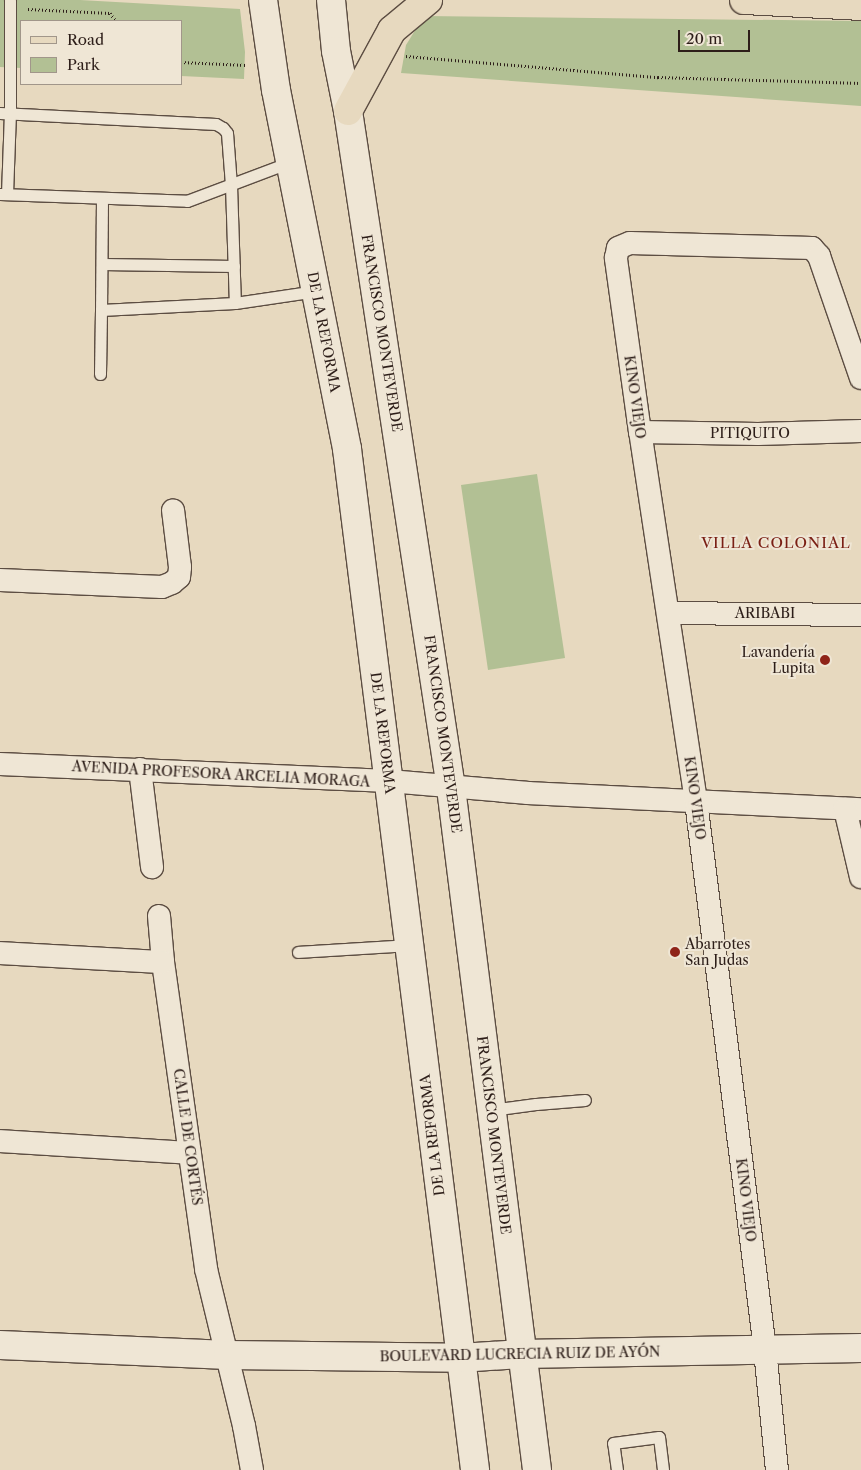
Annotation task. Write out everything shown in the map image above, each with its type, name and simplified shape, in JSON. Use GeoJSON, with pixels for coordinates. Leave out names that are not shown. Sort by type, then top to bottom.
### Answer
{"type":"FeatureCollection","features":[{"type":"Feature","properties":{"kind":"main road"},"geometry":{"type":"LineString","coordinates":[[348,111],[377,54],[392,30],[428,0]]}},
{"type":"Feature","properties":{"kind":"main road"},"geometry":{"type":"LineString","coordinates":[[744,0],[861,6]]}},
{"type":"Feature","properties":{"kind":"street","name":"DE LA REFORMA"},"geometry":{"type":"LineString","coordinates":[[262,0],[290,162],[346,448],[475,1470]]}},
{"type":"Feature","properties":{"kind":"street","name":"FRANCISCO MONTEVERDE"},"geometry":{"type":"LineString","coordinates":[[331,0],[336,51],[348,111],[451,788],[537,1470]]}},
{"type":"Feature","properties":{"kind":"street","name":"KINO VIEJO"},"geometry":{"type":"LineString","coordinates":[[777,1470],[765,1349],[696,801],[640,432],[616,258],[618,248],[630,243],[812,248],[819,256],[861,378]]}},
{"type":"Feature","properties":{"kind":"street","name":"PITIQUITO"},"geometry":{"type":"LineString","coordinates":[[640,432],[758,434],[861,431]]}},
{"type":"Feature","properties":{"kind":"street"},"geometry":{"type":"LineString","coordinates":[[0,580],[162,587],[172,583],[179,576],[180,567],[173,510]]}},
{"type":"Feature","properties":{"kind":"street","name":"ARIBABI"},"geometry":{"type":"LineString","coordinates":[[668,613],[861,615]]}},
{"type":"Feature","properties":{"kind":"street","name":"AVENIDA PROFESORA ARCELIA MORAGA"},"geometry":{"type":"LineString","coordinates":[[0,764],[389,781],[451,788],[853,809]]}},
{"type":"Feature","properties":{"kind":"street"},"geometry":{"type":"LineString","coordinates":[[140,769],[152,867]]}},
{"type":"Feature","properties":{"kind":"street"},"geometry":{"type":"LineString","coordinates":[[853,809],[861,877]]}},
{"type":"Feature","properties":{"kind":"street","name":"CALLE DE CORTÉS"},"geometry":{"type":"LineString","coordinates":[[159,916],[163,962],[206,1269],[228,1355],[252,1470]]}},
{"type":"Feature","properties":{"kind":"street"},"geometry":{"type":"LineString","coordinates":[[0,953],[163,962]]}},
{"type":"Feature","properties":{"kind":"street"},"geometry":{"type":"LineString","coordinates":[[0,1141],[190,1153]]}},
{"type":"Feature","properties":{"kind":"street","name":"BOULEVARD LUCRECIA RUIZ DE AYÓN"},"geometry":{"type":"LineString","coordinates":[[0,1346],[228,1355],[460,1358],[522,1354],[861,1348]]}},
{"type":"Feature","properties":{"kind":"lane"},"geometry":{"type":"LineString","coordinates":[[10,4],[3,194],[187,201],[290,162]]}},
{"type":"Feature","properties":{"kind":"lane"},"geometry":{"type":"LineString","coordinates":[[5,114],[216,124],[224,128],[227,133],[231,185],[235,303]]}},
{"type":"Feature","properties":{"kind":"lane"},"geometry":{"type":"LineString","coordinates":[[100,374],[102,199]]}},
{"type":"Feature","properties":{"kind":"lane"},"geometry":{"type":"LineString","coordinates":[[102,264],[234,266]]}},
{"type":"Feature","properties":{"kind":"lane"},"geometry":{"type":"LineString","coordinates":[[102,310],[235,303],[316,290]]}},
{"type":"Feature","properties":{"kind":"lane"},"geometry":{"type":"LineString","coordinates":[[298,952],[409,945]]}},
{"type":"Feature","properties":{"kind":"lane"},"geometry":{"type":"LineString","coordinates":[[491,1110],[585,1100]]}},
{"type":"Feature","properties":{"kind":"lane"},"geometry":{"type":"LineString","coordinates":[[617,1470],[612,1443],[659,1437],[663,1470]]}},
{"type":"Feature","properties":{"kind":"path"},"geometry":{"type":"LineString","coordinates":[[10,4],[110,13],[115,20]]}},
{"type":"Feature","properties":{"kind":"path"},"geometry":{"type":"LineString","coordinates":[[377,54],[658,77],[861,83]]}},
{"type":"Feature","properties":{"kind":"path"},"geometry":{"type":"LineString","coordinates":[[182,62],[251,65],[271,60]]}},
{"type":"Feature","properties":{"kind":"green space"},"geometry":{"type":"Polygon","coordinates":[[[0,0],[80,0],[240,9],[245,52],[244,79],[182,76],[182,20],[20,20],[20,68],[0,67],[0,0]]]}},
{"type":"Feature","properties":{"kind":"green space"},"geometry":{"type":"Polygon","coordinates":[[[424,16],[861,21],[861,106],[401,73],[406,45],[424,16]]]}},
{"type":"Feature","properties":{"kind":"green space"},"geometry":{"type":"Polygon","coordinates":[[[537,474],[565,658],[488,670],[461,485],[537,474]]]}},
{"type":"Feature","properties":{"kind":"place","name":"Lavandería Lupita"},"geometry":{"type":"Point","coordinates":[825,660]}},
{"type":"Feature","properties":{"kind":"place","name":"Abarrotes San Judas"},"geometry":{"type":"Point","coordinates":[675,952]}},
{"type":"Feature","properties":{"kind":"district","name":"VILLA COLONIAL"},"geometry":{"type":"Point","coordinates":[776,543]}}]}
